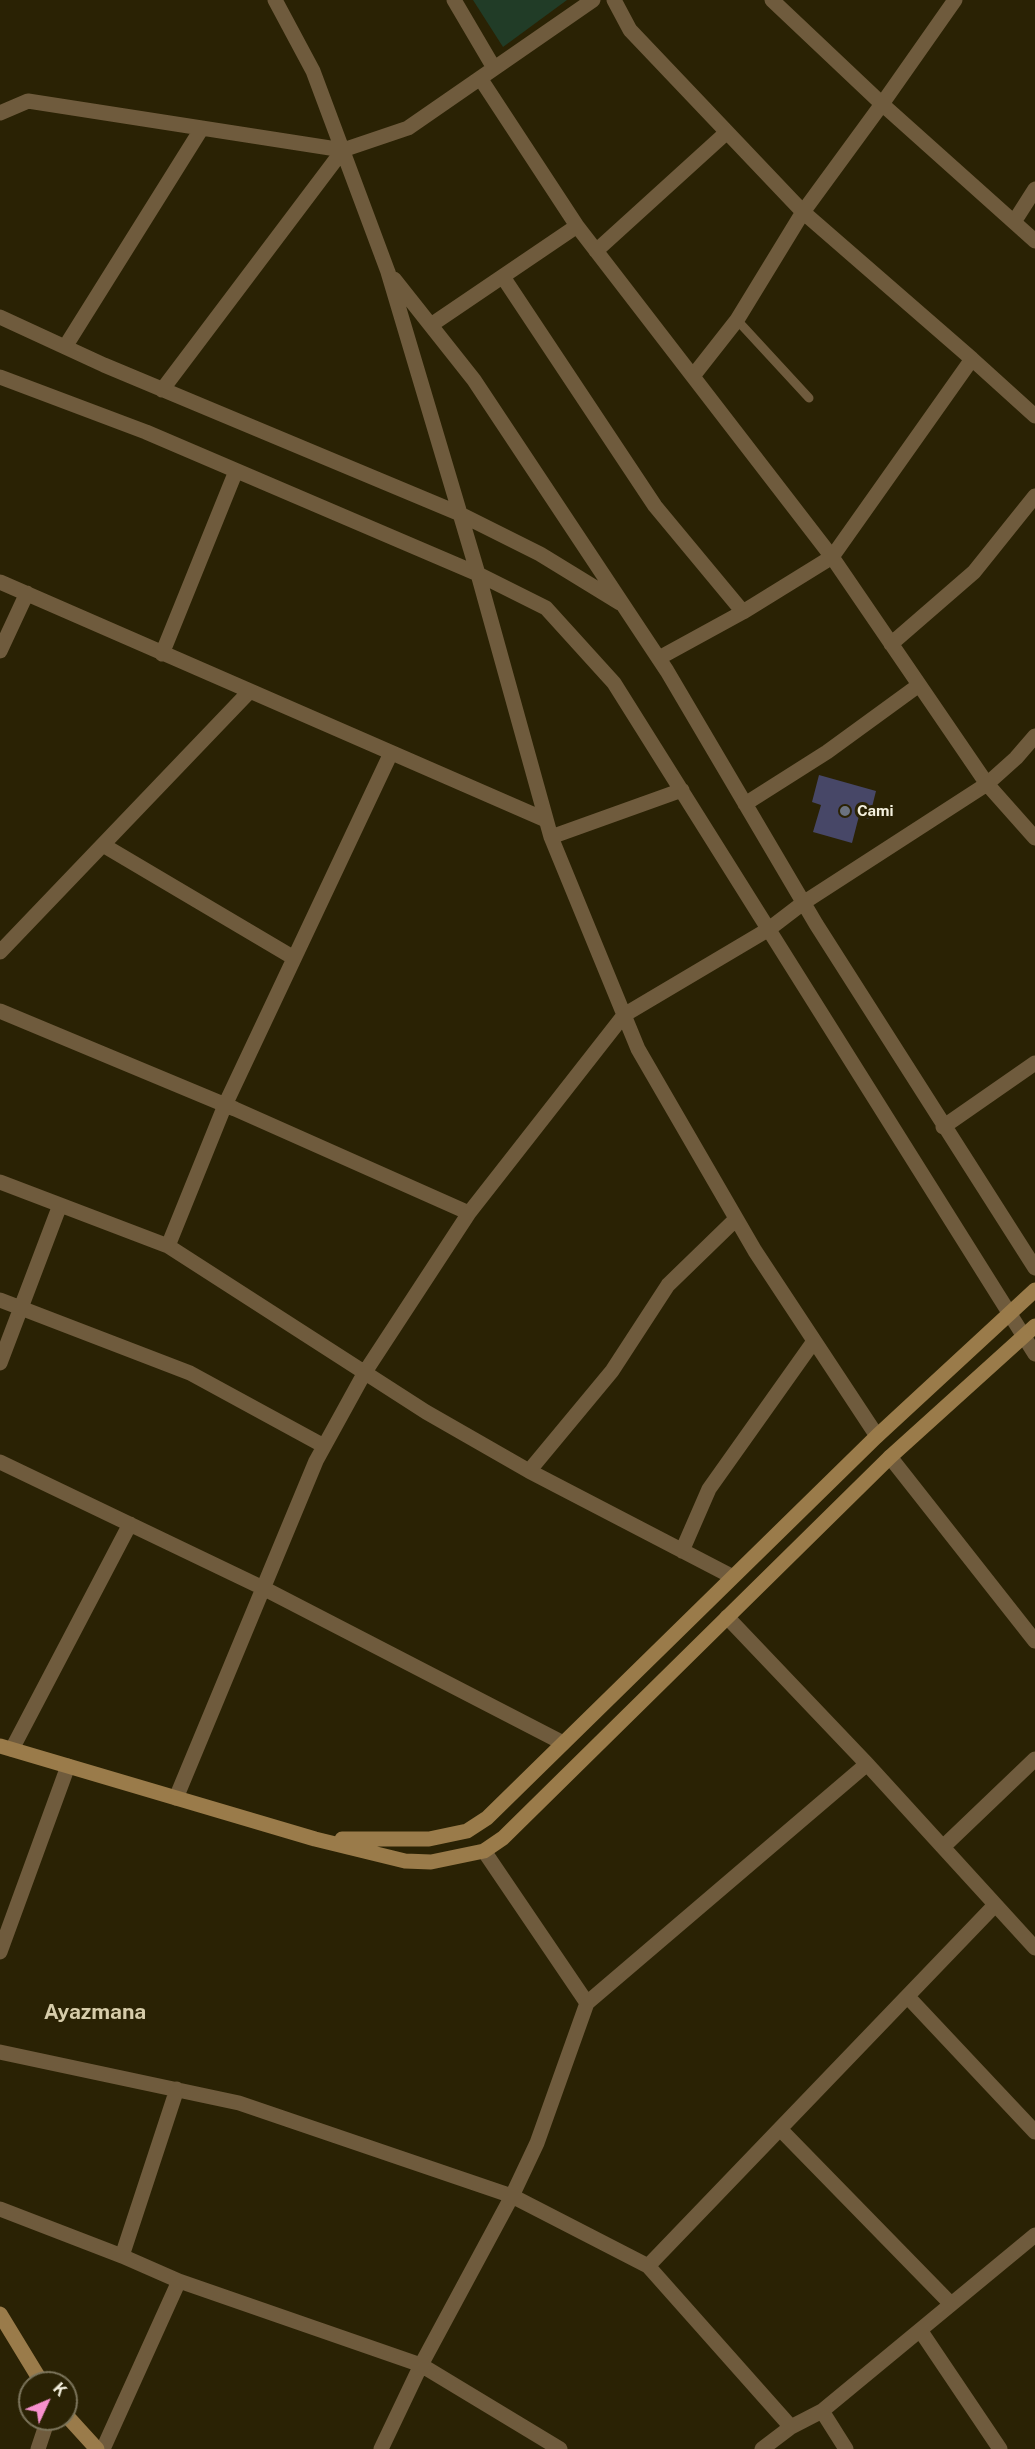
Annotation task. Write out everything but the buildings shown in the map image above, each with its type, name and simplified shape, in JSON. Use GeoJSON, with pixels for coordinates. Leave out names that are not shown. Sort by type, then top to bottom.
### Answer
{"type":"FeatureCollection","features":[{"type":"Feature","properties":{"kind":"main road"},"geometry":{"type":"LineString","coordinates":[[315,1839],[429,1839],[467,1831],[487,1818],[731,1576],[877,1436],[1035,1290]]}},
{"type":"Feature","properties":{"kind":"main road"},"geometry":{"type":"LineString","coordinates":[[6,1747],[315,1839],[405,1861],[430,1862],[484,1851],[503,1838],[890,1456],[1029,1331]]}},
{"type":"Feature","properties":{"kind":"main road"},"geometry":{"type":"LineString","coordinates":[[877,1436],[890,1456]]}},
{"type":"Feature","properties":{"kind":"main road"},"geometry":{"type":"LineString","coordinates":[[731,1576],[749,1595]]}},
{"type":"Feature","properties":{"kind":"main road"},"geometry":{"type":"LineString","coordinates":[[0,2314],[35,2371]]}},
{"type":"Feature","properties":{"kind":"main road"},"geometry":{"type":"LineString","coordinates":[[78,2428],[97,2449]]}},
{"type":"Feature","properties":{"kind":"street"},"geometry":{"type":"LineString","coordinates":[[275,0],[313,71],[388,272],[478,574],[551,837],[638,1049],[736,1219],[877,1436]]}},
{"type":"Feature","properties":{"kind":"street"},"geometry":{"type":"LineString","coordinates":[[454,0],[494,68]]}},
{"type":"Feature","properties":{"kind":"street"},"geometry":{"type":"LineString","coordinates":[[0,113],[28,102],[343,150],[408,128],[593,0]]}},
{"type":"Feature","properties":{"kind":"street"},"geometry":{"type":"LineString","coordinates":[[614,0],[630,30],[803,212],[1035,416]]}},
{"type":"Feature","properties":{"kind":"street"},"geometry":{"type":"LineString","coordinates":[[772,0],[882,104],[1035,241]]}},
{"type":"Feature","properties":{"kind":"street"},"geometry":{"type":"LineString","coordinates":[[693,376],[737,320],[803,212],[955,0]]}},
{"type":"Feature","properties":{"kind":"street"},"geometry":{"type":"LineString","coordinates":[[480,78],[577,226],[832,557],[987,784],[1035,838]]}},
{"type":"Feature","properties":{"kind":"street"},"geometry":{"type":"LineString","coordinates":[[64,347],[202,128]]}},
{"type":"Feature","properties":{"kind":"street"},"geometry":{"type":"LineString","coordinates":[[596,251],[727,132]]}},
{"type":"Feature","properties":{"kind":"street"},"geometry":{"type":"LineString","coordinates":[[162,390],[343,150]]}},
{"type":"Feature","properties":{"kind":"street"},"geometry":{"type":"LineString","coordinates":[[1014,222],[1035,189]]}},
{"type":"Feature","properties":{"kind":"street"},"geometry":{"type":"LineString","coordinates":[[431,325],[577,226]]}},
{"type":"Feature","properties":{"kind":"street"},"geometry":{"type":"LineString","coordinates":[[388,272],[474,380],[659,658],[803,903],[943,1127],[1035,1268]]}},
{"type":"Feature","properties":{"kind":"street"},"geometry":{"type":"LineString","coordinates":[[503,277],[655,506],[743,612]]}},
{"type":"Feature","properties":{"kind":"street"},"geometry":{"type":"LineString","coordinates":[[0,317],[162,390],[458,513],[540,554],[624,606]]}},
{"type":"Feature","properties":{"kind":"street"},"geometry":{"type":"LineString","coordinates":[[659,658],[743,612],[832,557],[972,359]]}},
{"type":"Feature","properties":{"kind":"street"},"geometry":{"type":"LineString","coordinates":[[0,377],[146,432],[478,574],[546,608],[614,683],[1009,1312],[1029,1331],[1035,1354]]}},
{"type":"Feature","properties":{"kind":"street"},"geometry":{"type":"LineString","coordinates":[[162,654],[236,471]]}},
{"type":"Feature","properties":{"kind":"street"},"geometry":{"type":"LineString","coordinates":[[891,644],[974,572],[1035,496]]}},
{"type":"Feature","properties":{"kind":"street"},"geometry":{"type":"LineString","coordinates":[[0,582],[546,820]]}},
{"type":"Feature","properties":{"kind":"street"},"geometry":{"type":"LineString","coordinates":[[0,651],[27,593]]}},
{"type":"Feature","properties":{"kind":"street"},"geometry":{"type":"LineString","coordinates":[[745,804],[827,752],[919,685]]}},
{"type":"Feature","properties":{"kind":"street"},"geometry":{"type":"LineString","coordinates":[[0,952],[250,691]]}},
{"type":"Feature","properties":{"kind":"street"},"geometry":{"type":"LineString","coordinates":[[176,1798],[324,1446],[365,1372],[469,1213],[624,1015],[769,929],[803,903],[987,784],[1016,758],[1035,735]]}},
{"type":"Feature","properties":{"kind":"street"},"geometry":{"type":"LineString","coordinates":[[168,1246],[225,1105],[391,753]]}},
{"type":"Feature","properties":{"kind":"street"},"geometry":{"type":"LineString","coordinates":[[551,837],[682,790]]}},
{"type":"Feature","properties":{"kind":"street"},"geometry":{"type":"LineString","coordinates":[[103,845],[294,958]]}},
{"type":"Feature","properties":{"kind":"street"},"geometry":{"type":"LineString","coordinates":[[0,1011],[225,1105],[469,1213]]}},
{"type":"Feature","properties":{"kind":"street"},"geometry":{"type":"LineString","coordinates":[[943,1127],[1035,1063]]}},
{"type":"Feature","properties":{"kind":"street"},"geometry":{"type":"LineString","coordinates":[[0,1182],[168,1246],[426,1412],[529,1471],[731,1576]]}},
{"type":"Feature","properties":{"kind":"street"},"geometry":{"type":"LineString","coordinates":[[0,1363],[60,1204]]}},
{"type":"Feature","properties":{"kind":"street"},"geometry":{"type":"LineString","coordinates":[[529,1471],[612,1371],[668,1286],[736,1219]]}},
{"type":"Feature","properties":{"kind":"street"},"geometry":{"type":"LineString","coordinates":[[0,1300],[22,1306],[190,1373],[324,1446]]}},
{"type":"Feature","properties":{"kind":"street"},"geometry":{"type":"LineString","coordinates":[[682,1551],[709,1490],[814,1341]]}},
{"type":"Feature","properties":{"kind":"street"},"geometry":{"type":"LineString","coordinates":[[890,1456],[1035,1641]]}},
{"type":"Feature","properties":{"kind":"street"},"geometry":{"type":"LineString","coordinates":[[0,1462],[263,1588],[562,1743]]}},
{"type":"Feature","properties":{"kind":"street"},"geometry":{"type":"LineString","coordinates":[[6,1747],[130,1524]]}},
{"type":"Feature","properties":{"kind":"street"},"geometry":{"type":"LineString","coordinates":[[727,1617],[867,1764],[1035,1948]]}},
{"type":"Feature","properties":{"kind":"street"},"geometry":{"type":"LineString","coordinates":[[943,1847],[1035,1759]]}},
{"type":"Feature","properties":{"kind":"street"},"geometry":{"type":"LineString","coordinates":[[381,2449],[421,2365],[512,2196],[537,2143],[587,2003],[867,1764]]}},
{"type":"Feature","properties":{"kind":"street"},"geometry":{"type":"LineString","coordinates":[[0,1952],[68,1766]]}},
{"type":"Feature","properties":{"kind":"street"},"geometry":{"type":"LineString","coordinates":[[484,1851],[587,2003]]}},
{"type":"Feature","properties":{"kind":"street"},"geometry":{"type":"LineString","coordinates":[[648,2266],[995,1905]]}},
{"type":"Feature","properties":{"kind":"street"},"geometry":{"type":"LineString","coordinates":[[908,1997],[1035,2132]]}},
{"type":"Feature","properties":{"kind":"street"},"geometry":{"type":"LineString","coordinates":[[0,2052],[239,2103],[512,2196],[648,2266],[791,2427]]}},
{"type":"Feature","properties":{"kind":"street"},"geometry":{"type":"LineString","coordinates":[[122,2256],[177,2089]]}},
{"type":"Feature","properties":{"kind":"street"},"geometry":{"type":"LineString","coordinates":[[780,2129],[951,2304]]}},
{"type":"Feature","properties":{"kind":"street"},"geometry":{"type":"LineString","coordinates":[[0,2209],[122,2256],[179,2281],[421,2365],[560,2449]]}},
{"type":"Feature","properties":{"kind":"street"},"geometry":{"type":"LineString","coordinates":[[762,2449],[791,2427],[822,2411],[1035,2235]]}},
{"type":"Feature","properties":{"kind":"street"},"geometry":{"type":"LineString","coordinates":[[103,2449],[179,2281]]}},
{"type":"Feature","properties":{"kind":"street"},"geometry":{"type":"LineString","coordinates":[[920,2330],[1000,2449]]}},
{"type":"Feature","properties":{"kind":"street"},"geometry":{"type":"LineString","coordinates":[[822,2411],[846,2449]]}},
{"type":"Feature","properties":{"kind":"street"},"geometry":{"type":"LineString","coordinates":[[38,2449],[44,2431]]}},
{"type":"Feature","properties":{"kind":"lane"},"geometry":{"type":"LineString","coordinates":[[737,320],[809,398]]}},
{"type":"Feature","properties":{"kind":"green space"},"geometry":{"type":"Polygon","coordinates":[[[473,0],[567,0],[503,47],[473,0]]]}},
{"type":"Feature","properties":{"kind":"place","name":"Cami"},"geometry":{"type":"Point","coordinates":[845,811]}},
{"type":"Feature","properties":{"kind":"district","name":"Ayazmana"},"geometry":{"type":"Point","coordinates":[95,2013]}}]}
